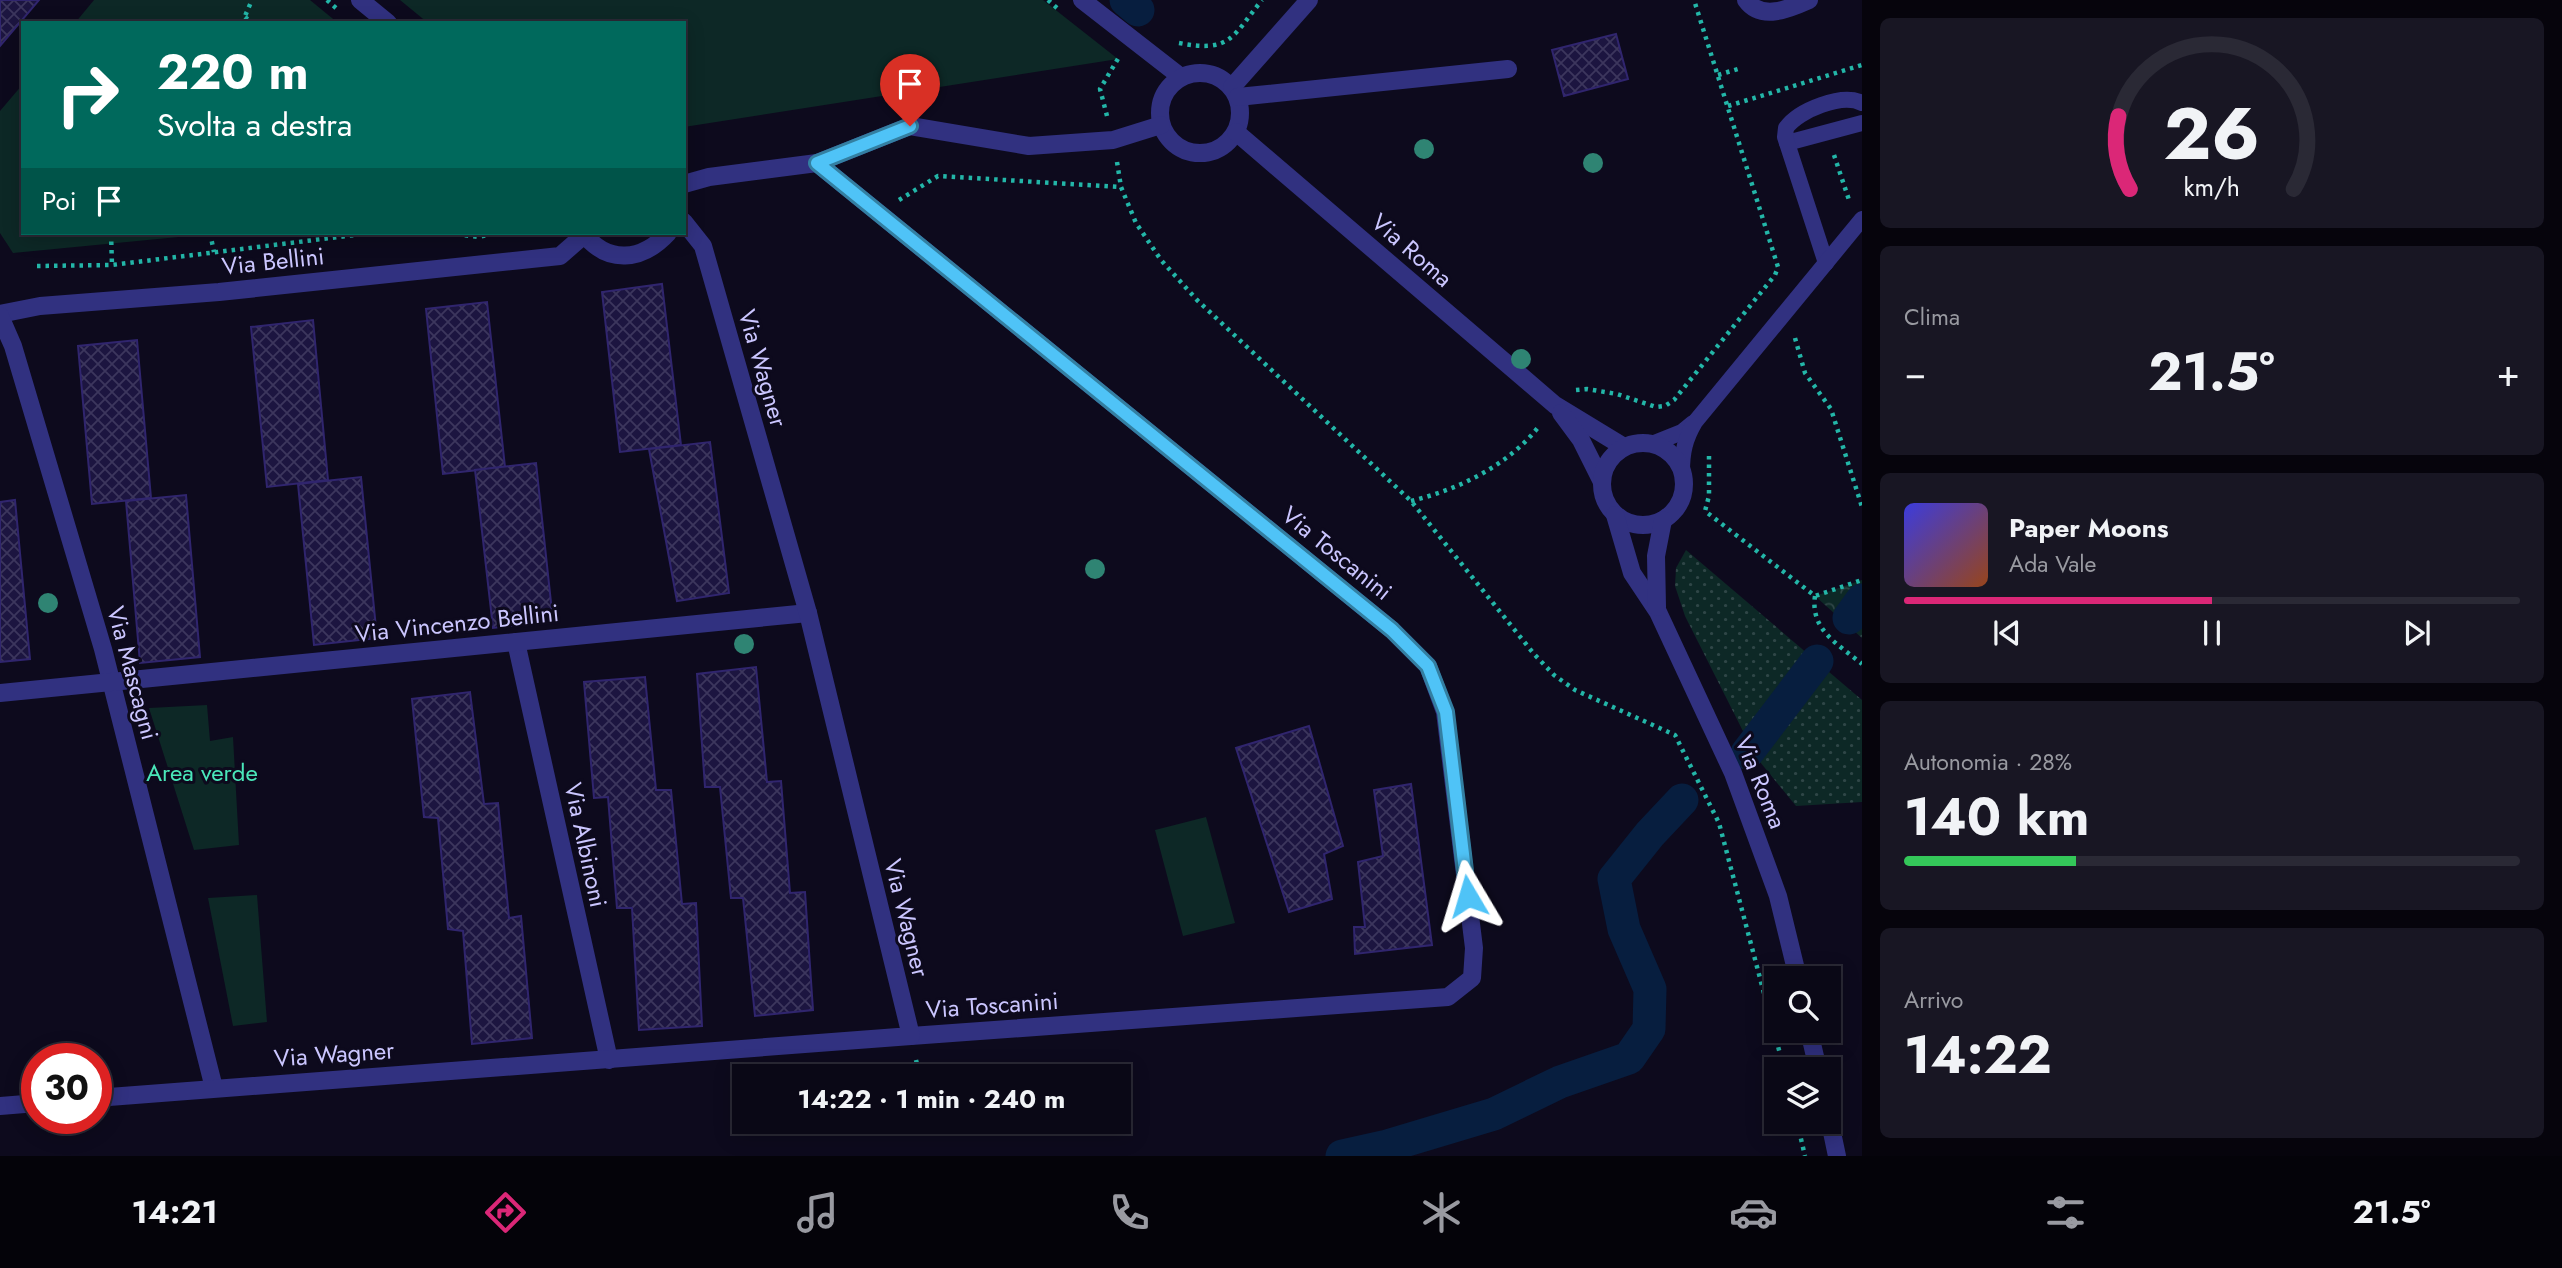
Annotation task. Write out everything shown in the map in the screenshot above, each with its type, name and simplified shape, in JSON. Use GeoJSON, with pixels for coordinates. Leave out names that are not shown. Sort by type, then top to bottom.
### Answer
{"type":"FeatureCollection","features":[{"type":"Feature","properties":{"kind":"street"},"geometry":{"type":"LineString","coordinates":[[360,0],[386,21]]}},
{"type":"Feature","properties":{"kind":"street"},"geometry":{"type":"LineString","coordinates":[[1082,0],[1181,77]]}},
{"type":"Feature","properties":{"kind":"street"},"geometry":{"type":"LineString","coordinates":[[1235,92],[1309,0]]}},
{"type":"Feature","properties":{"kind":"street"},"geometry":{"type":"LineString","coordinates":[[1746,0],[1754,10],[1764,13],[1809,0]]}},
{"type":"Feature","properties":{"kind":"street"},"geometry":{"type":"LineString","coordinates":[[1235,92],[1508,69]]}},
{"type":"Feature","properties":{"kind":"street"},"geometry":{"type":"LineString","coordinates":[[1202,72],[1224,79],[1235,92],[1241,109],[1236,132],[1228,143],[1217,150],[1190,152],[1177,146],[1161,125],[1163,98],[1170,86],[1181,77],[1202,72]]}},
{"type":"Feature","properties":{"kind":"street"},"geometry":{"type":"LineString","coordinates":[[686,183],[709,177],[817,163],[910,126],[1029,146],[1113,140],[1161,125]]}},
{"type":"Feature","properties":{"kind":"street","name":"Via Roma"},"geometry":{"type":"LineString","coordinates":[[1236,132],[1555,405]]}},
{"type":"Feature","properties":{"kind":"street","name":"Via Toscanini"},"geometry":{"type":"LineString","coordinates":[[817,163],[1392,630],[1428,666],[1446,712],[1474,948],[1472,978],[1448,997],[911,1036]]}},
{"type":"Feature","properties":{"kind":"street","name":"Via Wagner"},"geometry":{"type":"LineString","coordinates":[[112,1097],[911,1036],[808,613],[702,246],[686,225]]}},
{"type":"Feature","properties":{"kind":"street","name":"Via Bellini"},"geometry":{"type":"LineString","coordinates":[[0,315],[40,306],[219,292],[561,256],[583,235]]}},
{"type":"Feature","properties":{"kind":"street"},"geometry":{"type":"LineString","coordinates":[[585,235],[596,247],[610,254],[627,256],[650,249],[666,235]]}},
{"type":"Feature","properties":{"kind":"street","name":"Via Mascagni"},"geometry":{"type":"LineString","coordinates":[[0,315],[13,346],[111,682],[214,1088]]}},
{"type":"Feature","properties":{"kind":"street"},"geometry":{"type":"LineString","coordinates":[[1555,405],[1624,447]]}},
{"type":"Feature","properties":{"kind":"street"},"geometry":{"type":"LineString","coordinates":[[1555,405],[1581,440],[1601,480]]}},
{"type":"Feature","properties":{"kind":"street"},"geometry":{"type":"LineString","coordinates":[[1638,443],[1652,444],[1671,455],[1682,472],[1684,486],[1681,500],[1673,512],[1651,525],[1638,526],[1615,515],[1602,493],[1601,480],[1605,467],[1624,447],[1638,443]]}},
{"type":"Feature","properties":{"kind":"street"},"geometry":{"type":"LineString","coordinates":[[1615,515],[1632,573],[1658,612]]}},
{"type":"Feature","properties":{"kind":"street"},"geometry":{"type":"LineString","coordinates":[[1658,612],[1656,556],[1663,520]]}},
{"type":"Feature","properties":{"kind":"street","name":"Via Roma"},"geometry":{"type":"LineString","coordinates":[[1658,612],[1733,773],[1778,896],[1795,966]]}},
{"type":"Feature","properties":{"kind":"street","name":"Via Vincenzo Bellini"},"geometry":{"type":"LineString","coordinates":[[0,692],[808,613]]}},
{"type":"Feature","properties":{"kind":"street","name":"Via Albinoni"},"geometry":{"type":"LineString","coordinates":[[516,642],[609,1059]]}},
{"type":"Feature","properties":{"kind":"street"},"geometry":{"type":"LineString","coordinates":[[0,1106],[21,1104]]}},
{"type":"Feature","properties":{"kind":"street"},"geometry":{"type":"LineString","coordinates":[[1832,1134],[1837,1156]]}},
{"type":"Feature","properties":{"kind":"lane"},"geometry":{"type":"LineString","coordinates":[[1826,263],[1787,143],[1786,128],[1798,114],[1839,100],[1853,98],[1862,103]]}},
{"type":"Feature","properties":{"kind":"lane"},"geometry":{"type":"LineString","coordinates":[[1787,143],[1862,123]]}},
{"type":"Feature","properties":{"kind":"lane"},"geometry":{"type":"LineString","coordinates":[[1682,472],[1682,454],[1695,422],[1860,222]]}},
{"type":"Feature","properties":{"kind":"lane"},"geometry":{"type":"LineString","coordinates":[[1652,444],[1682,432],[1695,422]]}},
{"type":"Feature","properties":{"kind":"path"},"geometry":{"type":"LineString","coordinates":[[243,20],[252,0]]}},
{"type":"Feature","properties":{"kind":"path"},"geometry":{"type":"LineString","coordinates":[[1262,0],[1228,41],[1205,48],[1150,37],[1133,41],[1118,59],[1100,89],[1121,187],[1136,223],[1161,260],[1197,300],[1411,501],[1534,654],[1554,675],[1575,690],[1675,735],[1719,823],[1781,1057]]}},
{"type":"Feature","properties":{"kind":"path"},"geometry":{"type":"LineString","coordinates":[[1411,501],[1443,493],[1507,457],[1529,439],[1555,405],[1578,388],[1617,394],[1656,408],[1665,406],[1674,400],[1774,275],[1778,267],[1777,259],[1694,0]]}},
{"type":"Feature","properties":{"kind":"path"},"geometry":{"type":"LineString","coordinates":[[1728,106],[1862,65]]}},
{"type":"Feature","properties":{"kind":"path"},"geometry":{"type":"LineString","coordinates":[[1718,75],[1741,68]]}},
{"type":"Feature","properties":{"kind":"path"},"geometry":{"type":"LineString","coordinates":[[1826,132],[1860,222]]}},
{"type":"Feature","properties":{"kind":"path"},"geometry":{"type":"LineString","coordinates":[[882,215],[896,202],[938,176],[1121,187]]}},
{"type":"Feature","properties":{"kind":"path"},"geometry":{"type":"LineString","coordinates":[[111,235],[112,265]]}},
{"type":"Feature","properties":{"kind":"path"},"geometry":{"type":"LineString","coordinates":[[210,235],[214,252]]}},
{"type":"Feature","properties":{"kind":"path"},"geometry":{"type":"LineString","coordinates":[[37,266],[112,265],[353,235]]}},
{"type":"Feature","properties":{"kind":"path"},"geometry":{"type":"LineString","coordinates":[[463,235],[488,235]]}},
{"type":"Feature","properties":{"kind":"path"},"geometry":{"type":"LineString","coordinates":[[1785,345],[1793,334],[1805,373],[1831,409],[1862,507]]}},
{"type":"Feature","properties":{"kind":"path"},"geometry":{"type":"LineString","coordinates":[[1709,453],[1710,481],[1705,511],[1815,596]]}},
{"type":"Feature","properties":{"kind":"path"},"geometry":{"type":"LineString","coordinates":[[1815,596],[1862,580]]}},
{"type":"Feature","properties":{"kind":"path"},"geometry":{"type":"LineString","coordinates":[[1815,596],[1815,621],[1862,664]]}},
{"type":"Feature","properties":{"kind":"path"},"geometry":{"type":"LineString","coordinates":[[1800,1134],[1805,1156]]}},
{"type":"Feature","properties":{"kind":"green space"},"geometry":{"type":"Polygon","coordinates":[[[94,0],[310,0],[336,21],[77,21],[94,0]]]}},
{"type":"Feature","properties":{"kind":"green space"},"geometry":{"type":"Polygon","coordinates":[[[400,0],[1043,0],[1118,59],[686,127],[686,21],[426,21],[400,0]]]}},
{"type":"Feature","properties":{"kind":"green space"},"geometry":{"type":"Polygon","coordinates":[[[21,86],[21,235],[199,235],[13,253],[0,233],[0,111],[21,86]]]}},
{"type":"Feature","properties":{"kind":"green space"},"geometry":{"type":"Polygon","coordinates":[[[1686,550],[1862,700],[1862,802],[1796,806],[1756,757],[1685,616],[1675,586],[1676,568],[1686,550]]]}},
{"type":"Feature","properties":{"kind":"green space"},"geometry":{"type":"Polygon","coordinates":[[[1862,580],[1862,638],[1815,596],[1862,580]]]}},
{"type":"Feature","properties":{"kind":"green space","name":"Area verde"},"geometry":{"type":"Polygon","coordinates":[[[207,705],[210,741],[233,737],[239,845],[194,850],[149,708],[207,705]]]}},
{"type":"Feature","properties":{"kind":"green space"},"geometry":{"type":"Polygon","coordinates":[[[1206,817],[1235,923],[1183,936],[1155,830],[1206,817]]]}},
{"type":"Feature","properties":{"kind":"green space"},"geometry":{"type":"Polygon","coordinates":[[[257,895],[267,1022],[233,1026],[208,898],[257,895]]]}},
{"type":"Feature","properties":{"kind":"building"},"geometry":{"type":"Polygon","coordinates":[[[0,0],[39,0],[21,21],[0,46],[0,0]]]}},
{"type":"Feature","properties":{"kind":"building"},"geometry":{"type":"Polygon","coordinates":[[[1616,34],[1628,79],[1564,96],[1552,50],[1616,34]]]}},
{"type":"Feature","properties":{"kind":"building"},"geometry":{"type":"Polygon","coordinates":[[[662,284],[681,445],[620,452],[602,292],[662,284]]]}},
{"type":"Feature","properties":{"kind":"building"},"geometry":{"type":"Polygon","coordinates":[[[487,302],[505,467],[443,474],[426,309],[487,302]]]}},
{"type":"Feature","properties":{"kind":"building"},"geometry":{"type":"Polygon","coordinates":[[[313,320],[328,480],[267,487],[251,327],[313,320]]]}},
{"type":"Feature","properties":{"kind":"building"},"geometry":{"type":"Polygon","coordinates":[[[137,340],[151,498],[92,504],[78,346],[137,340]]]}},
{"type":"Feature","properties":{"kind":"building"},"geometry":{"type":"Polygon","coordinates":[[[710,442],[729,593],[677,601],[649,449],[710,442]]]}},
{"type":"Feature","properties":{"kind":"building"},"geometry":{"type":"Polygon","coordinates":[[[536,463],[553,621],[493,628],[475,470],[536,463]]]}},
{"type":"Feature","properties":{"kind":"building"},"geometry":{"type":"Polygon","coordinates":[[[361,477],[377,638],[314,645],[298,484],[361,477]]]}},
{"type":"Feature","properties":{"kind":"building"},"geometry":{"type":"Polygon","coordinates":[[[186,495],[200,657],[140,663],[126,501],[186,495]]]}},
{"type":"Feature","properties":{"kind":"building"},"geometry":{"type":"Polygon","coordinates":[[[15,500],[30,659],[0,662],[0,502],[15,500]]]}},
{"type":"Feature","properties":{"kind":"building"},"geometry":{"type":"Polygon","coordinates":[[[756,667],[767,782],[781,781],[790,893],[805,892],[813,1010],[755,1016],[743,898],[731,898],[720,787],[705,787],[697,674],[756,667]]]}},
{"type":"Feature","properties":{"kind":"building"},"geometry":{"type":"Polygon","coordinates":[[[645,677],[656,790],[671,790],[682,904],[696,903],[702,1026],[639,1030],[632,908],[617,908],[608,797],[594,798],[584,682],[645,677]]]}},
{"type":"Feature","properties":{"kind":"building"},"geometry":{"type":"Polygon","coordinates":[[[470,692],[484,804],[498,803],[509,918],[521,916],[532,1038],[472,1044],[463,931],[448,929],[438,818],[424,817],[412,699],[470,692]]]}},
{"type":"Feature","properties":{"kind":"building"},"geometry":{"type":"Polygon","coordinates":[[[1309,726],[1343,846],[1324,854],[1332,899],[1289,912],[1236,748],[1309,726]]]}},
{"type":"Feature","properties":{"kind":"building"},"geometry":{"type":"Polygon","coordinates":[[[1411,784],[1432,945],[1355,954],[1354,927],[1365,927],[1358,862],[1383,856],[1374,790],[1411,784]]]}},
{"type":"Feature","properties":{"kind":"waterway"},"geometry":{"type":"LineString","coordinates":[[1126,0],[1138,10]]}},
{"type":"Feature","properties":{"kind":"waterway"},"geometry":{"type":"LineString","coordinates":[[1849,618],[1862,600]]}},
{"type":"Feature","properties":{"kind":"waterway"},"geometry":{"type":"LineString","coordinates":[[1747,753],[1817,661]]}},
{"type":"Feature","properties":{"kind":"waterway"},"geometry":{"type":"LineString","coordinates":[[1342,1156],[1387,1146],[1494,1114],[1560,1082],[1629,1058],[1649,1029],[1650,989],[1624,929],[1614,879],[1682,800]]}},
{"type":"Feature","properties":{"kind":"route"},"geometry":{"type":"LineString","coordinates":[[910,126],[817,163],[1392,630],[1428,666],[1446,712],[1468,896]]}}]}
